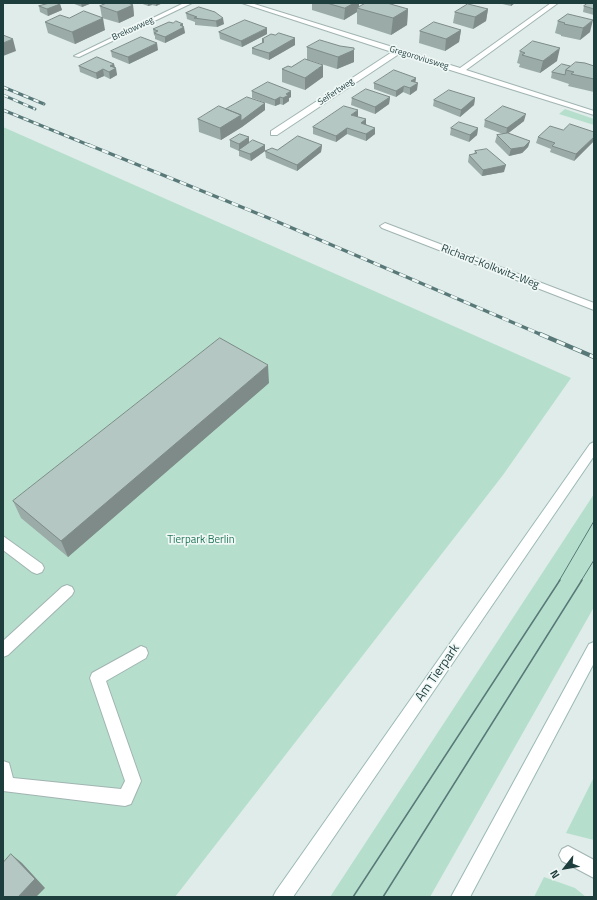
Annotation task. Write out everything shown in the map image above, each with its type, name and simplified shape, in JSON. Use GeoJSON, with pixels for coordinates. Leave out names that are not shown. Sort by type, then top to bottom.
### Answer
{"type":"FeatureCollection","features":[{"type":"Feature","properties":{"kind":"street","name":"Brekowweg"},"geometry":{"type":"LineString","coordinates":[[77,56],[189,3]]}},
{"type":"Feature","properties":{"kind":"street","name":"Gregoroviusweg"},"geometry":{"type":"LineString","coordinates":[[244,3],[594,113]]}},
{"type":"Feature","properties":{"kind":"street"},"geometry":{"type":"LineString","coordinates":[[461,71],[555,3]]}},
{"type":"Feature","properties":{"kind":"street","name":"Seifertweg"},"geometry":{"type":"LineString","coordinates":[[274,133],[398,51]]}},
{"type":"Feature","properties":{"kind":"street","name":"Richard-Kolkwitz-Weg"},"geometry":{"type":"LineString","coordinates":[[385,226],[594,307]]}},
{"type":"Feature","properties":{"kind":"street","name":"Am Tierpark"},"geometry":{"type":"LineString","coordinates":[[282,897],[594,447]]}},
{"type":"Feature","properties":{"kind":"street"},"geometry":{"type":"LineString","coordinates":[[3,542],[37,568]]}},
{"type":"Feature","properties":{"kind":"street"},"geometry":{"type":"LineString","coordinates":[[3,650],[67,591]]}},
{"type":"Feature","properties":{"kind":"street"},"geometry":{"type":"LineString","coordinates":[[460,897],[594,648]]}},
{"type":"Feature","properties":{"kind":"street"},"geometry":{"type":"LineString","coordinates":[[3,769],[7,785],[125,798],[132,781],[96,678],[141,652]]}},
{"type":"Feature","properties":{"kind":"street"},"geometry":{"type":"LineString","coordinates":[[568,855],[594,869]]}},
{"type":"Feature","properties":{"kind":"green space"},"geometry":{"type":"Polygon","coordinates":[[[565,109],[594,119],[594,125],[559,114],[565,109]]]}},
{"type":"Feature","properties":{"kind":"green space","name":"Tierpark Berlin"},"geometry":{"type":"Polygon","coordinates":[[[3,127],[571,378],[503,475],[175,897],[3,897],[3,127]]]}},
{"type":"Feature","properties":{"kind":"green space"},"geometry":{"type":"Polygon","coordinates":[[[594,494],[594,607],[430,897],[330,897],[594,494]]]}},
{"type":"Feature","properties":{"kind":"green space"},"geometry":{"type":"Polygon","coordinates":[[[594,777],[594,840],[566,833],[594,777]]]}},
{"type":"Feature","properties":{"kind":"green space"},"geometry":{"type":"Polygon","coordinates":[[[544,877],[575,888],[586,897],[534,897],[544,877]]]}},
{"type":"Feature","properties":{"kind":"building"},"geometry":{"type":"Polygon","coordinates":[[[50,3],[60,4],[47,9],[39,6],[50,3]]]}},
{"type":"Feature","properties":{"kind":"building"},"geometry":{"type":"Polygon","coordinates":[[[107,3],[128,3],[133,5],[117,12],[100,6],[107,3]]]}},
{"type":"Feature","properties":{"kind":"building"},"geometry":{"type":"Polygon","coordinates":[[[327,3],[354,3],[345,8],[327,3]]]}},
{"type":"Feature","properties":{"kind":"building"},"geometry":{"type":"Polygon","coordinates":[[[366,3],[387,3],[408,9],[393,18],[357,8],[366,3]]]}},
{"type":"Feature","properties":{"kind":"building"},"geometry":{"type":"Polygon","coordinates":[[[588,3],[594,3],[594,9],[584,6],[588,3]]]}},
{"type":"Feature","properties":{"kind":"building"},"geometry":{"type":"Polygon","coordinates":[[[468,4],[488,9],[475,17],[455,12],[468,4]]]}},
{"type":"Feature","properties":{"kind":"building"},"geometry":{"type":"Polygon","coordinates":[[[199,7],[215,12],[223,18],[216,21],[194,18],[197,17],[186,13],[199,7]]]}},
{"type":"Feature","properties":{"kind":"building"},"geometry":{"type":"Polygon","coordinates":[[[84,11],[103,18],[72,32],[45,22],[60,15],[69,18],[84,11]]]}},
{"type":"Feature","properties":{"kind":"building"},"geometry":{"type":"Polygon","coordinates":[[[568,14],[593,20],[583,28],[564,24],[565,23],[558,21],[568,14]]]}},
{"type":"Feature","properties":{"kind":"building"},"geometry":{"type":"Polygon","coordinates":[[[245,20],[267,28],[241,41],[219,32],[245,20]]]}},
{"type":"Feature","properties":{"kind":"building"},"geometry":{"type":"Polygon","coordinates":[[[176,21],[183,24],[180,25],[184,27],[165,37],[154,33],[158,31],[153,29],[169,22],[173,23],[176,21]]]}},
{"type":"Feature","properties":{"kind":"building"},"geometry":{"type":"Polygon","coordinates":[[[434,22],[461,30],[446,39],[420,31],[434,22]]]}},
{"type":"Feature","properties":{"kind":"building"},"geometry":{"type":"Polygon","coordinates":[[[279,33],[295,38],[269,53],[252,48],[264,42],[262,39],[271,34],[275,35],[279,33]]]}},
{"type":"Feature","properties":{"kind":"building"},"geometry":{"type":"Polygon","coordinates":[[[3,35],[13,39],[3,43],[3,35]]]}},
{"type":"Feature","properties":{"kind":"building"},"geometry":{"type":"Polygon","coordinates":[[[141,37],[157,43],[128,57],[111,51],[141,37]]]}},
{"type":"Feature","properties":{"kind":"building"},"geometry":{"type":"Polygon","coordinates":[[[320,40],[340,46],[354,48],[354,50],[338,57],[307,47],[320,40]]]}},
{"type":"Feature","properties":{"kind":"building"},"geometry":{"type":"Polygon","coordinates":[[[533,41],[560,48],[543,61],[522,55],[525,53],[520,51],[533,41]]]}},
{"type":"Feature","properties":{"kind":"building"},"geometry":{"type":"Polygon","coordinates":[[[97,57],[114,64],[110,66],[116,68],[109,72],[103,69],[96,73],[79,66],[97,57]]]}},
{"type":"Feature","properties":{"kind":"building"},"geometry":{"type":"Polygon","coordinates":[[[305,59],[323,65],[305,78],[282,69],[288,66],[291,67],[305,59]]]}},
{"type":"Feature","properties":{"kind":"building"},"geometry":{"type":"Polygon","coordinates":[[[576,62],[594,66],[594,79],[571,74],[574,72],[566,70],[576,62]]]}},
{"type":"Feature","properties":{"kind":"building"},"geometry":{"type":"Polygon","coordinates":[[[562,64],[570,66],[566,70],[565,75],[552,72],[562,64]]]}},
{"type":"Feature","properties":{"kind":"building"},"geometry":{"type":"Polygon","coordinates":[[[394,70],[416,78],[411,81],[418,83],[410,88],[404,86],[396,91],[374,83],[394,70]]]}},
{"type":"Feature","properties":{"kind":"building"},"geometry":{"type":"Polygon","coordinates":[[[268,82],[291,91],[286,94],[289,95],[275,100],[252,91],[268,82]]]}},
{"type":"Feature","properties":{"kind":"building"},"geometry":{"type":"Polygon","coordinates":[[[366,89],[390,97],[375,107],[352,98],[366,89]]]}},
{"type":"Feature","properties":{"kind":"building"},"geometry":{"type":"Polygon","coordinates":[[[449,90],[475,98],[461,110],[434,100],[449,90]]]}},
{"type":"Feature","properties":{"kind":"building"},"geometry":{"type":"Polygon","coordinates":[[[247,97],[265,103],[241,121],[241,115],[226,109],[247,97]]]}},
{"type":"Feature","properties":{"kind":"building"},"geometry":{"type":"Polygon","coordinates":[[[219,106],[241,115],[220,128],[198,119],[219,106]]]}},
{"type":"Feature","properties":{"kind":"building"},"geometry":{"type":"Polygon","coordinates":[[[344,106],[358,110],[351,115],[366,119],[361,123],[375,128],[366,134],[347,128],[336,136],[313,127],[344,106]]]}},
{"type":"Feature","properties":{"kind":"building"},"geometry":{"type":"Polygon","coordinates":[[[503,106],[526,114],[507,128],[485,120],[503,106]]]}},
{"type":"Feature","properties":{"kind":"building"},"geometry":{"type":"Polygon","coordinates":[[[459,122],[478,128],[470,135],[451,128],[459,122]]]}},
{"type":"Feature","properties":{"kind":"building"},"geometry":{"type":"Polygon","coordinates":[[[570,124],[594,132],[594,137],[576,154],[552,146],[555,143],[538,137],[550,126],[563,130],[570,124]]]}},
{"type":"Feature","properties":{"kind":"building"},"geometry":{"type":"Polygon","coordinates":[[[508,133],[530,141],[524,147],[511,149],[497,135],[508,133]]]}},
{"type":"Feature","properties":{"kind":"building"},"geometry":{"type":"Polygon","coordinates":[[[240,134],[249,137],[239,144],[230,140],[240,134]]]}},
{"type":"Feature","properties":{"kind":"building"},"geometry":{"type":"Polygon","coordinates":[[[298,136],[322,145],[297,165],[265,151],[272,148],[277,150],[298,136]]]}},
{"type":"Feature","properties":{"kind":"building"},"geometry":{"type":"Polygon","coordinates":[[[253,140],[265,145],[250,154],[239,150],[253,140]]]}},
{"type":"Feature","properties":{"kind":"building"},"geometry":{"type":"Polygon","coordinates":[[[487,149],[506,165],[483,170],[469,155],[477,153],[475,151],[487,149]]]}},
{"type":"Feature","properties":{"kind":"building"},"geometry":{"type":"Polygon","coordinates":[[[220,338],[268,365],[61,541],[13,501],[220,338]]]}},
{"type":"Feature","properties":{"kind":"building"},"geometry":{"type":"Polygon","coordinates":[[[11,854],[35,879],[18,897],[3,897],[3,863],[11,854]]]}},
{"type":"Feature","properties":{"kind":"tram line"},"geometry":{"type":"LineString","coordinates":[[559,581],[594,521]]}},
{"type":"Feature","properties":{"kind":"tram line"},"geometry":{"type":"LineString","coordinates":[[581,581],[594,560]]}},
{"type":"Feature","properties":{"kind":"tram line"},"geometry":{"type":"LineString","coordinates":[[353,897],[560,580]]}},
{"type":"Feature","properties":{"kind":"tram line"},"geometry":{"type":"LineString","coordinates":[[383,897],[582,580]]}},
{"type":"Feature","properties":{"kind":"railway"},"geometry":{"type":"LineString","coordinates":[[3,87],[44,104]]}},
{"type":"Feature","properties":{"kind":"railway"},"geometry":{"type":"LineString","coordinates":[[3,95],[35,109]]}},
{"type":"Feature","properties":{"kind":"railway"},"geometry":{"type":"LineString","coordinates":[[3,110],[91,146]]}},
{"type":"Feature","properties":{"kind":"railway"},"geometry":{"type":"LineString","coordinates":[[89,145],[271,219],[542,335]]}},
{"type":"Feature","properties":{"kind":"railway"},"geometry":{"type":"LineString","coordinates":[[540,334],[594,357]]}}]}
